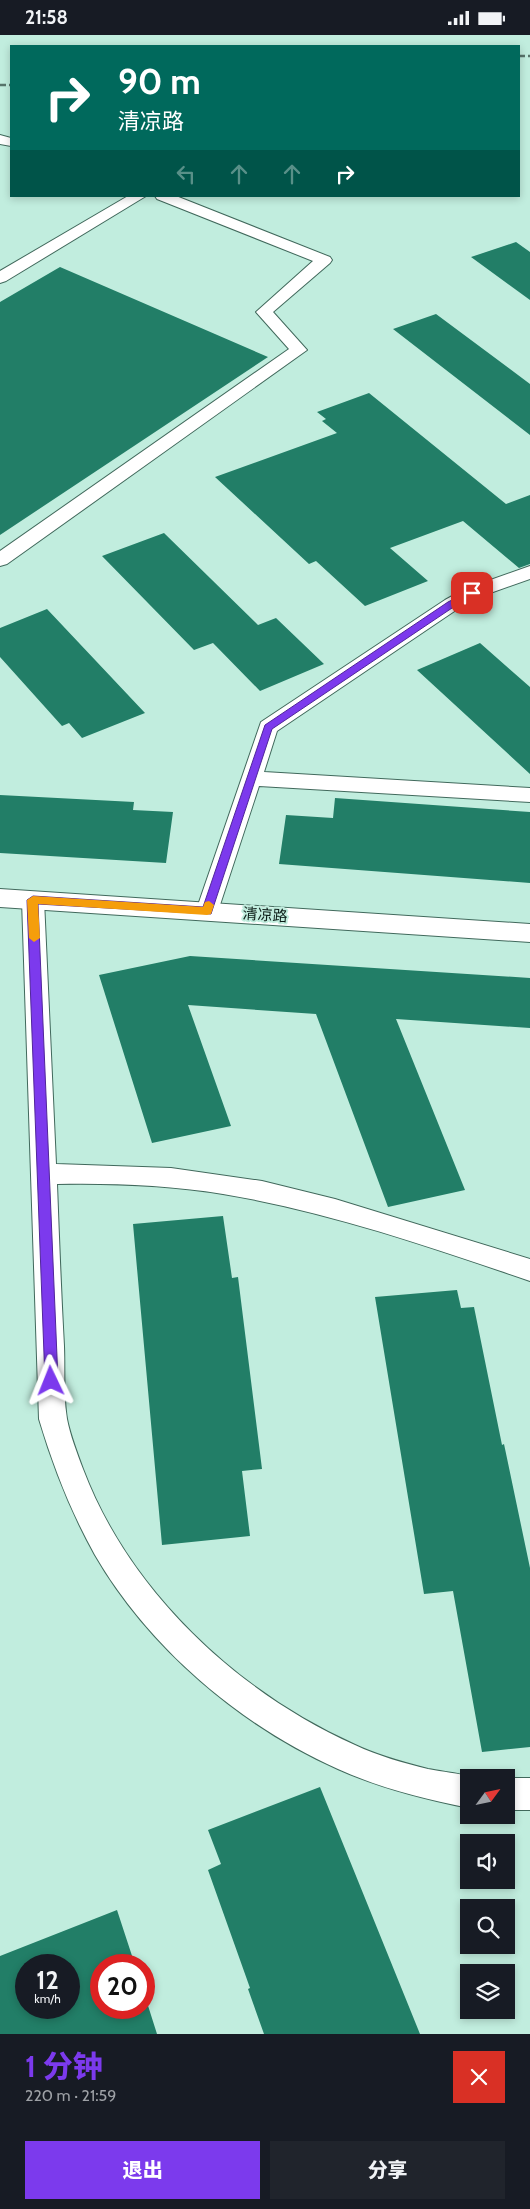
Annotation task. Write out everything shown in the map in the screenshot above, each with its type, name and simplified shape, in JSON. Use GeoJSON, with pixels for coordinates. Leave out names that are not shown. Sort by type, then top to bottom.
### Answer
{"type":"FeatureCollection","features":[{"type":"Feature","properties":{"kind":"street","name":"清凉路"},"geometry":{"type":"LineString","coordinates":[[0,897],[530,933]]}},
{"type":"Feature","properties":{"kind":"lane"},"geometry":{"type":"LineString","coordinates":[[0,279],[137,197]]}},
{"type":"Feature","properties":{"kind":"lane"},"geometry":{"type":"LineString","coordinates":[[0,561],[299,350],[264,312],[324,260],[165,197]]}},
{"type":"Feature","properties":{"kind":"lane"},"geometry":{"type":"LineString","coordinates":[[207,911],[268,727],[452,604],[472,593],[530,572]]}},
{"type":"Feature","properties":{"kind":"lane"},"geometry":{"type":"LineString","coordinates":[[251,778],[530,795]]}},
{"type":"Feature","properties":{"kind":"lane"},"geometry":{"type":"LineString","coordinates":[[33,900],[53,1419],[67,1468],[89,1516],[117,1564],[152,1609],[192,1653],[239,1693],[292,1728],[337,1753],[387,1773],[439,1787],[460,1790]]}},
{"type":"Feature","properties":{"kind":"lane"},"geometry":{"type":"LineString","coordinates":[[44,1173],[121,1174],[179,1178],[246,1187],[293,1197],[417,1233],[530,1270]]}},
{"type":"Feature","properties":{"kind":"lane"},"geometry":{"type":"LineString","coordinates":[[515,1794],[530,1794]]}},
{"type":"Feature","properties":{"kind":"building"},"geometry":{"type":"Polygon","coordinates":[[[516,242],[530,252],[530,300],[471,257],[516,242]]]}},
{"type":"Feature","properties":{"kind":"building"},"geometry":{"type":"Polygon","coordinates":[[[60,267],[268,357],[0,535],[0,302],[60,267]]]}},
{"type":"Feature","properties":{"kind":"building"},"geometry":{"type":"Polygon","coordinates":[[[436,314],[530,384],[530,435],[393,329],[436,314]]]}},
{"type":"Feature","properties":{"kind":"building"},"geometry":{"type":"Polygon","coordinates":[[[369,393],[506,504],[530,495],[530,564],[519,568],[463,521],[390,548],[428,581],[365,606],[316,561],[309,564],[215,477],[337,433],[322,421],[326,419],[317,412],[369,393]]]}},
{"type":"Feature","properties":{"kind":"building"},"geometry":{"type":"Polygon","coordinates":[[[164,533],[258,625],[276,618],[324,664],[260,691],[213,643],[194,650],[102,556],[164,533]]]}},
{"type":"Feature","properties":{"kind":"building"},"geometry":{"type":"Polygon","coordinates":[[[47,609],[145,713],[82,738],[69,723],[62,726],[0,657],[0,628],[47,609]]]}},
{"type":"Feature","properties":{"kind":"building"},"geometry":{"type":"Polygon","coordinates":[[[480,643],[530,687],[530,774],[417,670],[480,643]]]}},
{"type":"Feature","properties":{"kind":"building"},"geometry":{"type":"Polygon","coordinates":[[[0,795],[134,802],[133,810],[173,812],[166,863],[0,853],[0,795]]]}},
{"type":"Feature","properties":{"kind":"building"},"geometry":{"type":"Polygon","coordinates":[[[335,798],[530,812],[530,883],[279,864],[286,815],[333,818],[335,798]]]}},
{"type":"Feature","properties":{"kind":"building"},"geometry":{"type":"Polygon","coordinates":[[[190,956],[530,978],[530,1028],[396,1019],[465,1190],[388,1207],[316,1014],[188,1005],[231,1126],[152,1143],[99,975],[190,956]]]}},
{"type":"Feature","properties":{"kind":"building"},"geometry":{"type":"Polygon","coordinates":[[[223,1216],[232,1278],[238,1277],[262,1469],[242,1471],[250,1536],[162,1545],[133,1224],[223,1216]]]}},
{"type":"Feature","properties":{"kind":"building"},"geometry":{"type":"Polygon","coordinates":[[[457,1290],[461,1308],[474,1307],[502,1445],[504,1444],[530,1568],[530,1747],[482,1752],[453,1591],[424,1594],[375,1297],[457,1290]]]}},
{"type":"Feature","properties":{"kind":"building"},"geometry":{"type":"Polygon","coordinates":[[[320,1787],[420,2034],[264,2034],[248,1989],[250,1988],[208,1870],[221,1864],[208,1830],[320,1787]]]}},
{"type":"Feature","properties":{"kind":"building"},"geometry":{"type":"Polygon","coordinates":[[[117,1910],[131,1954],[90,1954],[90,2019],[152,2019],[157,2034],[0,2034],[0,1956],[117,1910]]]}},
{"type":"Feature","properties":{"kind":"railway"},"geometry":{"type":"LineString","coordinates":[[520,56],[530,56]]}},
{"type":"Feature","properties":{"kind":"railway"},"geometry":{"type":"LineString","coordinates":[[0,85],[10,85]]}},
{"type":"Feature","properties":{"kind":"slow traffic"},"geometry":{"type":"LineString","coordinates":[[34,938],[33,900],[207,911],[209,905]]}},
{"type":"Feature","properties":{"kind":"route"},"geometry":{"type":"LineString","coordinates":[[51,1381],[33,900],[207,911],[268,727],[452,604],[472,593]]}}]}
